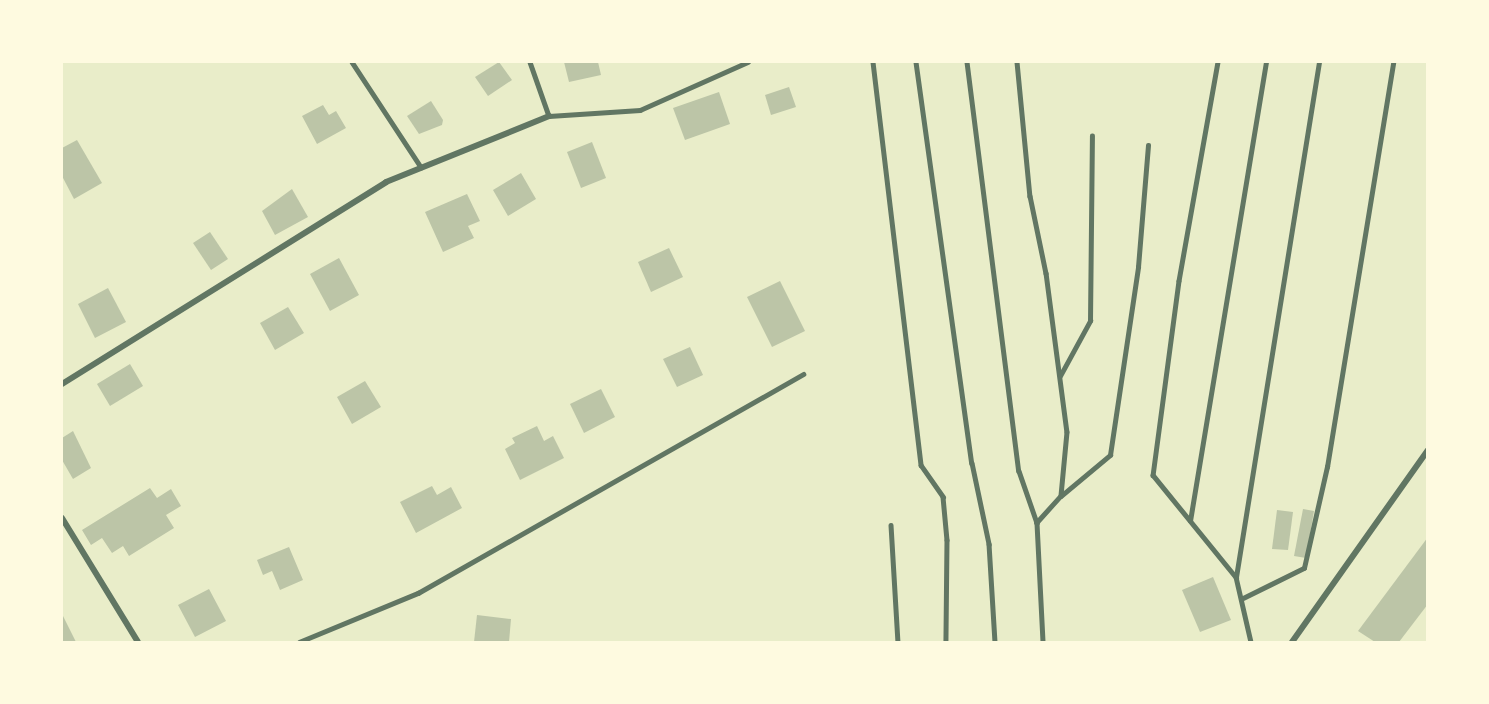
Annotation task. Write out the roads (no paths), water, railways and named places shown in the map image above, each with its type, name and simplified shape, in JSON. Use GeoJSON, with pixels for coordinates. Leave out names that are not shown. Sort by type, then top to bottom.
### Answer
{"type":"FeatureCollection","features":[{"type":"Feature","properties":{"kind":"street"},"geometry":{"type":"LineString","coordinates":[[62,384],[386,182],[549,116]]}},
{"type":"Feature","properties":{"kind":"street"},"geometry":{"type":"LineString","coordinates":[[1292,642],[1428,450]]}},
{"type":"Feature","properties":{"kind":"street"},"geometry":{"type":"LineString","coordinates":[[62,518],[138,642]]}},
{"type":"Feature","properties":{"kind":"lane"},"geometry":{"type":"LineString","coordinates":[[352,62],[422,167]]}},
{"type":"Feature","properties":{"kind":"lane"},"geometry":{"type":"LineString","coordinates":[[531,62],[549,116],[640,110],[748,62]]}},
{"type":"Feature","properties":{"kind":"lane"},"geometry":{"type":"LineString","coordinates":[[873,62],[921,465],[943,497],[947,540],[946,642]]}},
{"type":"Feature","properties":{"kind":"lane"},"geometry":{"type":"LineString","coordinates":[[916,62],[972,463],[989,544],[995,642]]}},
{"type":"Feature","properties":{"kind":"lane"},"geometry":{"type":"LineString","coordinates":[[967,62],[1020,471],[1037,523],[1043,642]]}},
{"type":"Feature","properties":{"kind":"lane"},"geometry":{"type":"LineString","coordinates":[[1017,62],[1030,196],[1046,273],[1067,432],[1061,496]]}},
{"type":"Feature","properties":{"kind":"lane"},"geometry":{"type":"LineString","coordinates":[[1218,62],[1179,281],[1153,476],[1236,577]]}},
{"type":"Feature","properties":{"kind":"lane"},"geometry":{"type":"LineString","coordinates":[[1190,521],[1266,62]]}},
{"type":"Feature","properties":{"kind":"lane"},"geometry":{"type":"LineString","coordinates":[[1251,642],[1236,577],[1319,62]]}},
{"type":"Feature","properties":{"kind":"lane"},"geometry":{"type":"LineString","coordinates":[[1241,599],[1304,568],[1327,467],[1393,62]]}},
{"type":"Feature","properties":{"kind":"lane"},"geometry":{"type":"LineString","coordinates":[[1060,376],[1090,321],[1092,136]]}},
{"type":"Feature","properties":{"kind":"lane"},"geometry":{"type":"LineString","coordinates":[[1037,523],[1061,496],[1110,455],[1138,267],[1148,146]]}},
{"type":"Feature","properties":{"kind":"lane"},"geometry":{"type":"LineString","coordinates":[[299,642],[418,593],[803,374]]}},
{"type":"Feature","properties":{"kind":"lane"},"geometry":{"type":"LineString","coordinates":[[891,525],[898,642]]}}]}
